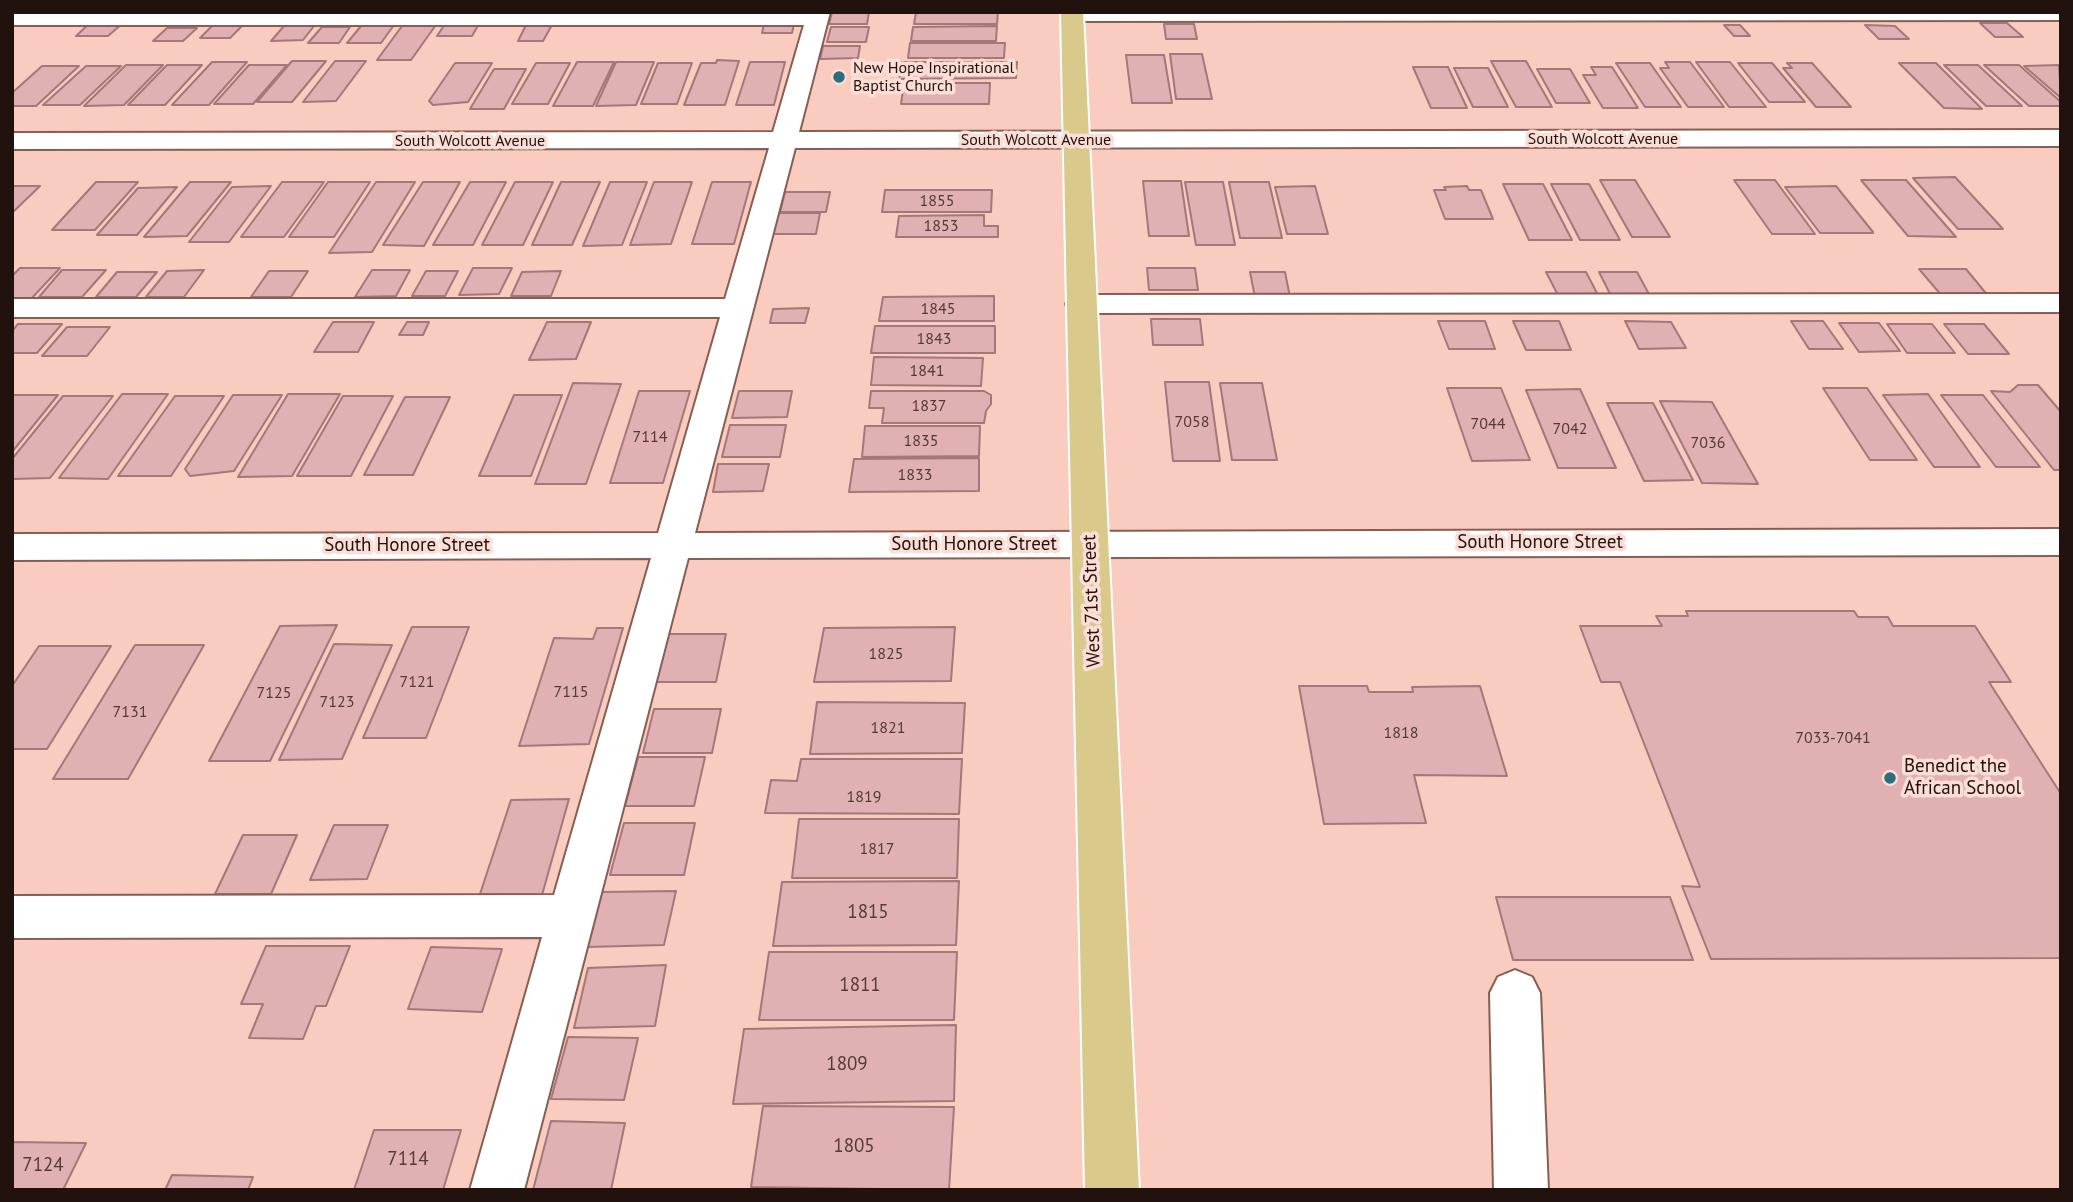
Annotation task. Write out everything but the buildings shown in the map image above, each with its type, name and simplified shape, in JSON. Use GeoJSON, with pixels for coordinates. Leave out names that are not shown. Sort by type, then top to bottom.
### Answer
{"type":"FeatureCollection","features":[{"type":"Feature","properties":{"kind":"main road","name":"West 71st Street"},"geometry":{"type":"LineString","coordinates":[[1072,13],[1112,1190]]}},
{"type":"Feature","properties":{"kind":"street"},"geometry":{"type":"LineString","coordinates":[[1072,13],[2061,13]]}},
{"type":"Feature","properties":{"kind":"street"},"geometry":{"type":"LineString","coordinates":[[16,28],[48,15],[818,15],[497,1190]]}},
{"type":"Feature","properties":{"kind":"street","name":"South Wolcott Avenue"},"geometry":{"type":"LineString","coordinates":[[12,141],[2061,138]]}},
{"type":"Feature","properties":{"kind":"street"},"geometry":{"type":"LineString","coordinates":[[1081,304],[2061,303]]}},
{"type":"Feature","properties":{"kind":"street"},"geometry":{"type":"LineString","coordinates":[[12,308],[738,308]]}},
{"type":"Feature","properties":{"kind":"street","name":"South Honore Street"},"geometry":{"type":"LineString","coordinates":[[12,547],[2061,542]]}},
{"type":"Feature","properties":{"kind":"street"},"geometry":{"type":"LineString","coordinates":[[12,916],[572,916]]}},
{"type":"Feature","properties":{"kind":"street"},"geometry":{"type":"LineString","coordinates":[[1515,993],[1521,1190]]}},
{"type":"Feature","properties":{"kind":"place","name":"New Hope Inspirational Baptist Church"},"geometry":{"type":"Point","coordinates":[839,77]}},
{"type":"Feature","properties":{"kind":"place","name":"Benedict the African School"},"geometry":{"type":"Point","coordinates":[1890,778]}}]}
